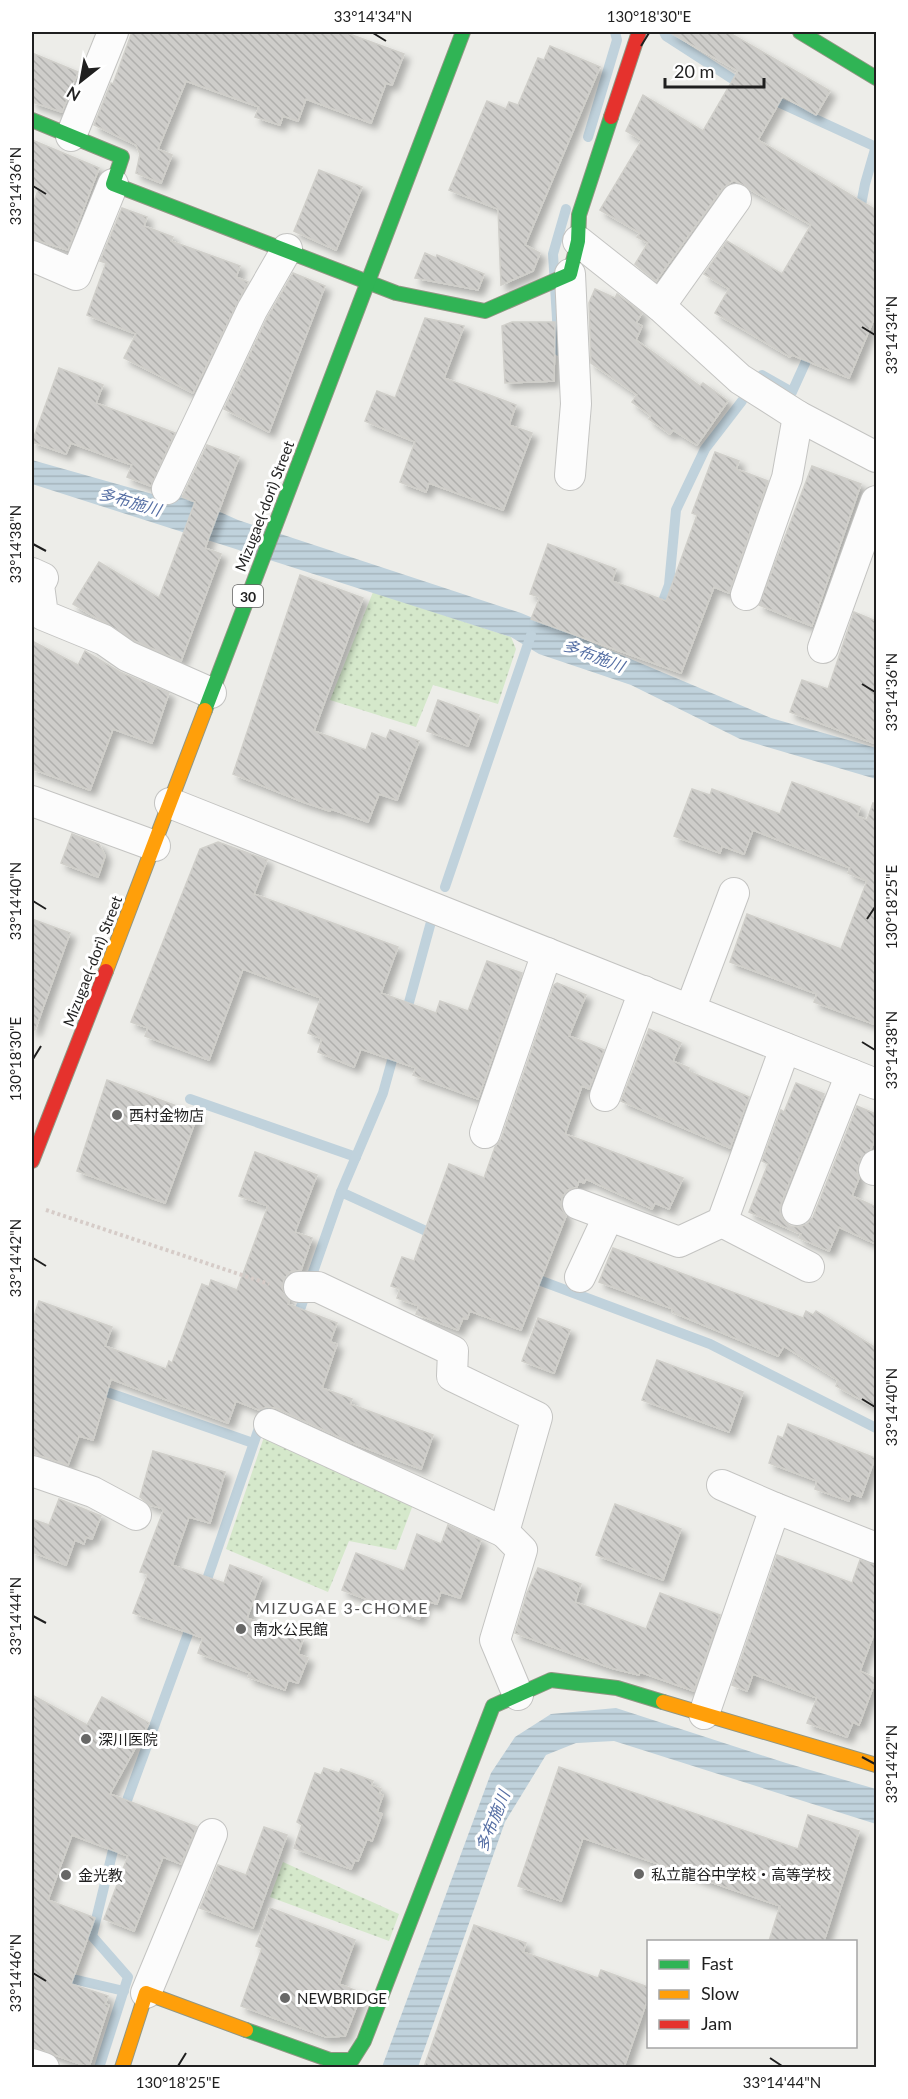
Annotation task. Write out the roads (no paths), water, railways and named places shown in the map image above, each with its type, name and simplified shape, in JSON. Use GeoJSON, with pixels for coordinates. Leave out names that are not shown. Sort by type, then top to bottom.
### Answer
{"type":"FeatureCollection","features":[{"type":"Feature","properties":{"kind":"street"},"geometry":{"type":"LineString","coordinates":[[71,136],[113,32]]}},
{"type":"Feature","properties":{"kind":"street","name":"Mizugae(-dori) Street"},"geometry":{"type":"LineString","coordinates":[[32,1161],[155,846],[366,280],[463,32]]}},
{"type":"Feature","properties":{"kind":"street"},"geometry":{"type":"LineString","coordinates":[[570,475],[576,404],[560,279],[578,241],[579,215],[639,32]]}},
{"type":"Feature","properties":{"kind":"street"},"geometry":{"type":"LineString","coordinates":[[800,32],[876,78]]}},
{"type":"Feature","properties":{"kind":"street"},"geometry":{"type":"LineString","coordinates":[[32,120],[122,157],[76,275],[32,256]]}},
{"type":"Feature","properties":{"kind":"street"},"geometry":{"type":"LineString","coordinates":[[113,184],[287,249],[396,293],[485,311],[498,308],[560,279]]}},
{"type":"Feature","properties":{"kind":"street"},"geometry":{"type":"LineString","coordinates":[[660,306],[736,199]]}},
{"type":"Feature","properties":{"kind":"street"},"geometry":{"type":"LineString","coordinates":[[578,241],[660,306],[740,379],[798,416],[876,457]]}},
{"type":"Feature","properties":{"kind":"street"},"geometry":{"type":"LineString","coordinates":[[167,489],[252,309],[287,249]]}},
{"type":"Feature","properties":{"kind":"street"},"geometry":{"type":"LineString","coordinates":[[746,595],[787,478],[798,416]]}},
{"type":"Feature","properties":{"kind":"street"},"geometry":{"type":"LineString","coordinates":[[823,648],[876,501]]}},
{"type":"Feature","properties":{"kind":"street"},"geometry":{"type":"LineString","coordinates":[[32,573],[43,579],[39,585],[43,615],[104,640],[127,656],[211,693]]}},
{"type":"Feature","properties":{"kind":"street"},"geometry":{"type":"LineString","coordinates":[[32,801],[155,846]]}},
{"type":"Feature","properties":{"kind":"street"},"geometry":{"type":"LineString","coordinates":[[170,803],[864,1079],[797,1210]]}},
{"type":"Feature","properties":{"kind":"street"},"geometry":{"type":"LineString","coordinates":[[690,1010],[734,893]]}},
{"type":"Feature","properties":{"kind":"street"},"geometry":{"type":"LineString","coordinates":[[485,1133],[547,953]]}},
{"type":"Feature","properties":{"kind":"street"},"geometry":{"type":"LineString","coordinates":[[605,1096],[644,991]]}},
{"type":"Feature","properties":{"kind":"street"},"geometry":{"type":"LineString","coordinates":[[578,1204],[679,1242],[722,1222],[785,1048]]}},
{"type":"Feature","properties":{"kind":"street"},"geometry":{"type":"LineString","coordinates":[[580,1277],[608,1217]]}},
{"type":"Feature","properties":{"kind":"street"},"geometry":{"type":"LineString","coordinates":[[722,1222],[809,1267]]}},
{"type":"Feature","properties":{"kind":"street"},"geometry":{"type":"LineString","coordinates":[[309,1287],[453,1351],[452,1376],[537,1417],[504,1532]]}},
{"type":"Feature","properties":{"kind":"street"},"geometry":{"type":"LineString","coordinates":[[268,1424],[504,1532],[522,1550],[495,1640],[518,1695]]}},
{"type":"Feature","properties":{"kind":"street"},"geometry":{"type":"LineString","coordinates":[[32,1471],[93,1492],[136,1515]]}},
{"type":"Feature","properties":{"kind":"street"},"geometry":{"type":"LineString","coordinates":[[722,1485],[876,1548]]}},
{"type":"Feature","properties":{"kind":"street"},"geometry":{"type":"LineString","coordinates":[[704,1714],[775,1508]]}},
{"type":"Feature","properties":{"kind":"street"},"geometry":{"type":"LineString","coordinates":[[146,1993],[330,2060],[352,2060],[364,2042],[493,1706],[551,1680],[617,1688],[876,1765]]}},
{"type":"Feature","properties":{"kind":"street"},"geometry":{"type":"LineString","coordinates":[[122,2067],[146,1993],[212,1834]]}},
{"type":"Feature","properties":{"kind":"street"},"geometry":{"type":"LineString","coordinates":[[32,2064],[44,2067]]}},
{"type":"Feature","properties":{"kind":"water","name":"多布施川"},"geometry":{"type":"Polygon","coordinates":[[[32,460],[170,499],[177,493],[238,520],[521,613],[771,718],[876,748],[876,779],[740,739],[631,685],[539,654],[511,637],[32,484],[32,460]]]}},
{"type":"Feature","properties":{"kind":"water","name":"多布施川"},"geometry":{"type":"Polygon","coordinates":[[[616,1708],[786,1763],[876,1789],[876,1824],[614,1741],[576,1743],[546,1755],[505,1822],[418,2067],[382,2067],[491,1773],[515,1737],[551,1714],[616,1708]]]}},
{"type":"Feature","properties":{"kind":"waterway"},"geometry":{"type":"LineString","coordinates":[[588,137],[617,40],[615,32]]}},
{"type":"Feature","properties":{"kind":"waterway"},"geometry":{"type":"LineString","coordinates":[[664,32],[666,36],[745,87]]}},
{"type":"Feature","properties":{"kind":"waterway"},"geometry":{"type":"LineString","coordinates":[[767,97],[876,147]]}},
{"type":"Feature","properties":{"kind":"waterway"},"geometry":{"type":"LineString","coordinates":[[859,215],[876,146]]}},
{"type":"Feature","properties":{"kind":"waterway"},"geometry":{"type":"LineString","coordinates":[[559,351],[553,254],[566,209]]}},
{"type":"Feature","properties":{"kind":"waterway"},"geometry":{"type":"LineString","coordinates":[[762,375],[792,392],[812,348]]}},
{"type":"Feature","properties":{"kind":"waterway"},"geometry":{"type":"LineString","coordinates":[[659,612],[669,585],[676,510],[705,449],[742,401]]}},
{"type":"Feature","properties":{"kind":"waterway"},"geometry":{"type":"LineString","coordinates":[[445,887],[531,635]]}},
{"type":"Feature","properties":{"kind":"waterway"},"geometry":{"type":"LineString","coordinates":[[405,1017],[431,922]]}},
{"type":"Feature","properties":{"kind":"waterway"},"geometry":{"type":"LineString","coordinates":[[296,1321],[341,1192],[383,1093],[396,1046]]}},
{"type":"Feature","properties":{"kind":"waterway"},"geometry":{"type":"LineString","coordinates":[[190,1099],[356,1157]]}},
{"type":"Feature","properties":{"kind":"waterway"},"geometry":{"type":"LineString","coordinates":[[341,1192],[437,1236]]}},
{"type":"Feature","properties":{"kind":"waterway"},"geometry":{"type":"LineString","coordinates":[[528,1276],[710,1344],[876,1428]]}},
{"type":"Feature","properties":{"kind":"waterway"},"geometry":{"type":"LineString","coordinates":[[95,1388],[253,1443]]}},
{"type":"Feature","properties":{"kind":"waterway"},"geometry":{"type":"LineString","coordinates":[[203,1591],[270,1396]]}},
{"type":"Feature","properties":{"kind":"waterway"},"geometry":{"type":"LineString","coordinates":[[122,1814],[193,1620]]}},
{"type":"Feature","properties":{"kind":"waterway"},"geometry":{"type":"LineString","coordinates":[[99,2068],[128,1977],[92,1936],[116,1838]]}},
{"type":"Feature","properties":{"kind":"waterway"},"geometry":{"type":"LineString","coordinates":[[60,1976],[124,1991]]}},
{"type":"Feature","properties":{"kind":"place","name":"西村金物店"},"geometry":{"type":"Point","coordinates":[117,1115]}},
{"type":"Feature","properties":{"kind":"place","name":"南水公民館"},"geometry":{"type":"Point","coordinates":[241,1629]}},
{"type":"Feature","properties":{"kind":"place","name":"深川医院"},"geometry":{"type":"Point","coordinates":[86,1739]}},
{"type":"Feature","properties":{"kind":"place","name":"私立龍谷中学校・高等学校"},"geometry":{"type":"Point","coordinates":[639,1874]}},
{"type":"Feature","properties":{"kind":"place","name":"金光教"},"geometry":{"type":"Point","coordinates":[66,1875]}},
{"type":"Feature","properties":{"kind":"place","name":"NEWBRIDGE"},"geometry":{"type":"Point","coordinates":[285,1998]}},
{"type":"Feature","properties":{"kind":"district","name":"MIZUGAE 3-CHOME"},"geometry":{"type":"Point","coordinates":[342,1607]}}]}
